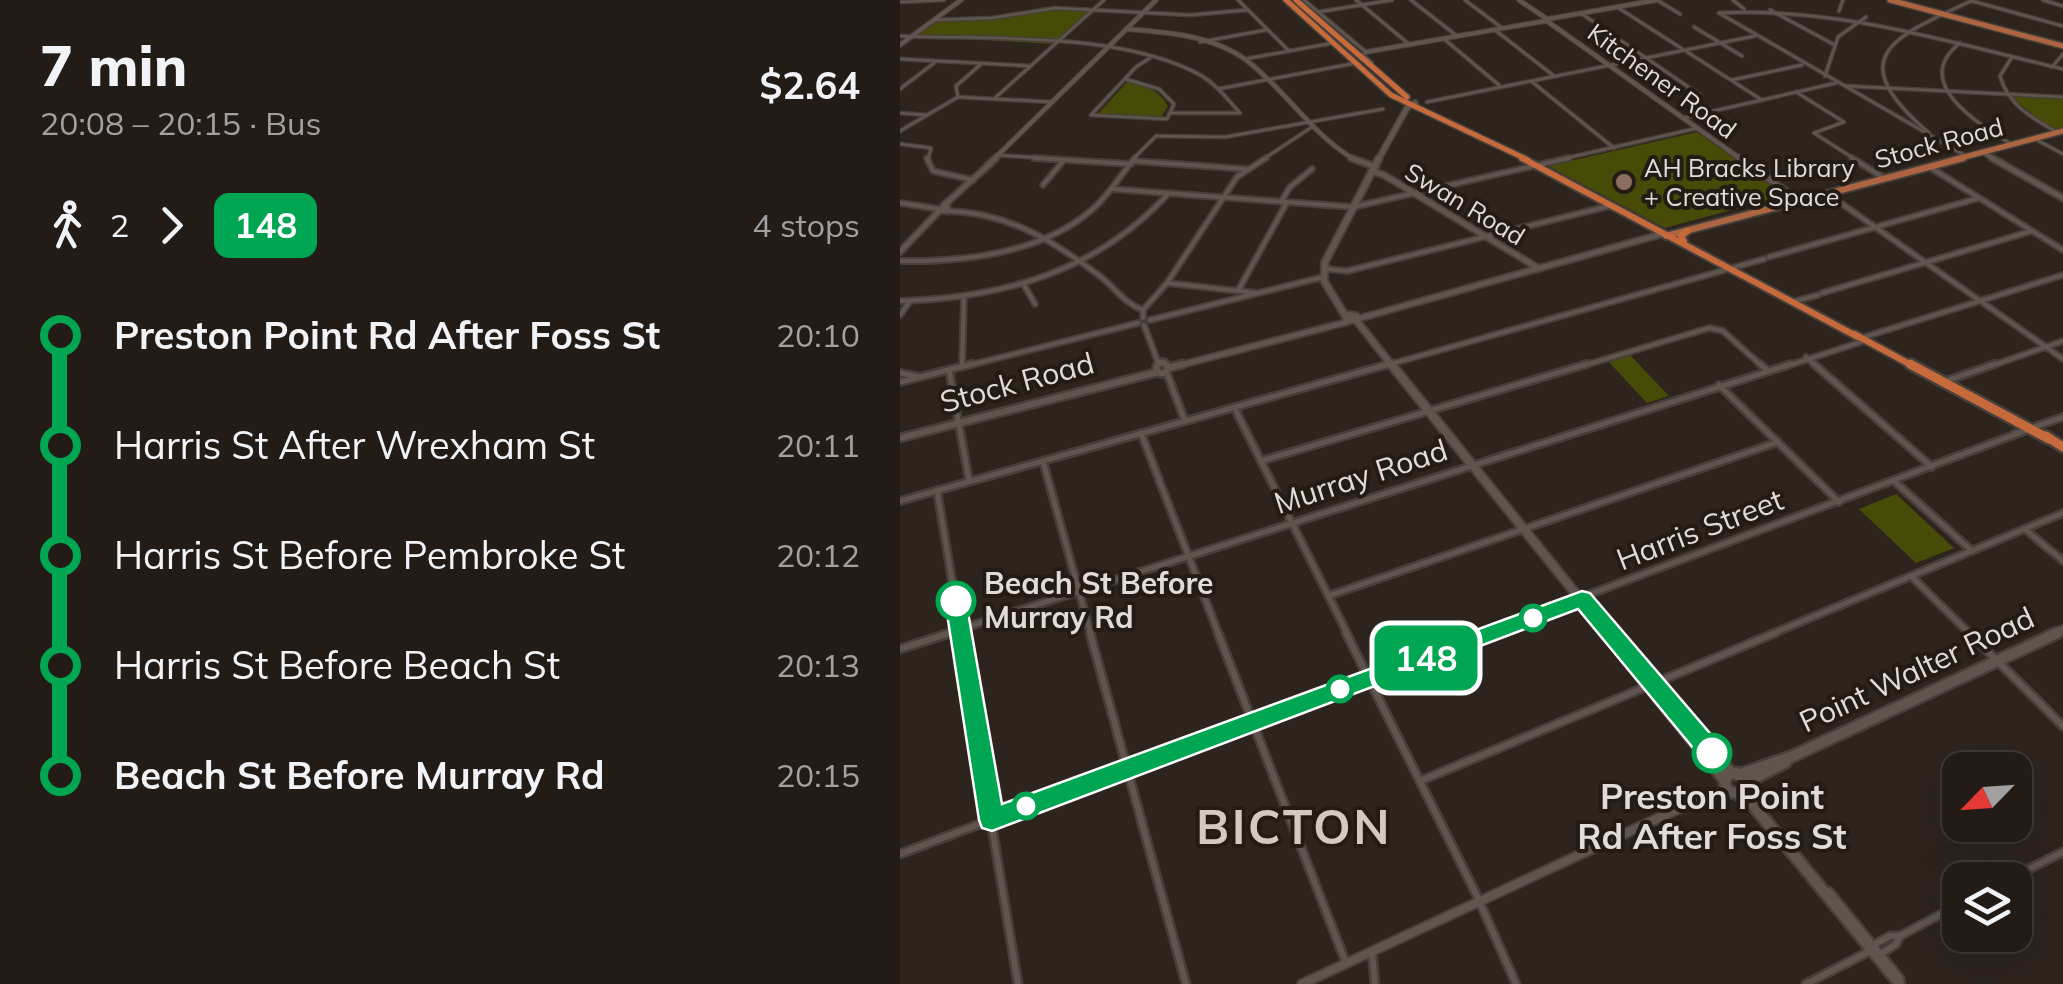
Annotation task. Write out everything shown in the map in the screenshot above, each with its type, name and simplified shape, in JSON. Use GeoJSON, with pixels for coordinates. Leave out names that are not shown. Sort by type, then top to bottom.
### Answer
{"type":"FeatureCollection","features":[{"type":"Feature","properties":{"kind":"highway"},"geometry":{"type":"LineString","coordinates":[[1286,0],[1356,63],[1414,104],[1538,166],[2063,447]]}},
{"type":"Feature","properties":{"kind":"highway"},"geometry":{"type":"LineString","coordinates":[[1296,0],[1325,23],[1395,93]]}},
{"type":"Feature","properties":{"kind":"highway"},"geometry":{"type":"LineString","coordinates":[[1684,241],[1682,236],[1688,230]]}},
{"type":"Feature","properties":{"kind":"highway"},"geometry":{"type":"LineString","coordinates":[[1667,235],[1729,268]]}},
{"type":"Feature","properties":{"kind":"highway"},"geometry":{"type":"LineString","coordinates":[[1795,303],[1864,340]]}},
{"type":"Feature","properties":{"kind":"main road"},"geometry":{"type":"LineString","coordinates":[[1893,0],[2063,46]]}},
{"type":"Feature","properties":{"kind":"main road"},"geometry":{"type":"LineString","coordinates":[[1414,104],[1351,207],[1325,274],[1351,318],[1900,983]]}},
{"type":"Feature","properties":{"kind":"main road","name":"Stock Road"},"geometry":{"type":"LineString","coordinates":[[1667,235],[2060,132]]}},
{"type":"Feature","properties":{"kind":"main road","name":"Stock Road"},"geometry":{"type":"LineString","coordinates":[[1667,235],[1767,209]]}},
{"type":"Feature","properties":{"kind":"main road","name":"Point Walter Road"},"geometry":{"type":"LineString","coordinates":[[1735,783],[2063,630]]}},
{"type":"Feature","properties":{"kind":"street"},"geometry":{"type":"LineString","coordinates":[[900,4],[944,0]]}},
{"type":"Feature","properties":{"kind":"street"},"geometry":{"type":"LineString","coordinates":[[900,45],[961,0]]}},
{"type":"Feature","properties":{"kind":"street"},"geometry":{"type":"LineString","coordinates":[[994,100],[1104,0]]}},
{"type":"Feature","properties":{"kind":"street"},"geometry":{"type":"LineString","coordinates":[[900,252],[1156,0]]}},
{"type":"Feature","properties":{"kind":"street"},"geometry":{"type":"LineString","coordinates":[[1238,0],[1289,51]]}},
{"type":"Feature","properties":{"kind":"street"},"geometry":{"type":"LineString","coordinates":[[1304,0],[1325,23],[1366,52],[1657,0],[1680,14]]}},
{"type":"Feature","properties":{"kind":"street"},"geometry":{"type":"LineString","coordinates":[[1356,0],[1410,45]]}},
{"type":"Feature","properties":{"kind":"street"},"geometry":{"type":"LineString","coordinates":[[1318,12],[1392,0]]}},
{"type":"Feature","properties":{"kind":"street"},"geometry":{"type":"LineString","coordinates":[[1411,0],[1457,36]]}},
{"type":"Feature","properties":{"kind":"street"},"geometry":{"type":"LineString","coordinates":[[1465,0],[1502,28]]}},
{"type":"Feature","properties":{"kind":"street","name":"Kitchener Road"},"geometry":{"type":"LineString","coordinates":[[1518,0],[1800,201]]}},
{"type":"Feature","properties":{"kind":"street"},"geometry":{"type":"LineString","coordinates":[[1733,0],[1744,9]]}},
{"type":"Feature","properties":{"kind":"street"},"geometry":{"type":"LineString","coordinates":[[1839,11],[1842,0]]}},
{"type":"Feature","properties":{"kind":"street"},"geometry":{"type":"LineString","coordinates":[[1939,142],[1903,110],[1888,86],[1884,60],[1894,40],[1972,0],[2063,26]]}},
{"type":"Feature","properties":{"kind":"street"},"geometry":{"type":"LineString","coordinates":[[2043,0],[2063,6]]}},
{"type":"Feature","properties":{"kind":"street"},"geometry":{"type":"LineString","coordinates":[[1617,7],[1762,100]]}},
{"type":"Feature","properties":{"kind":"street"},"geometry":{"type":"LineString","coordinates":[[1766,7],[1833,44]]}},
{"type":"Feature","properties":{"kind":"street"},"geometry":{"type":"LineString","coordinates":[[1808,8],[1766,7],[1718,13],[1965,156]]}},
{"type":"Feature","properties":{"kind":"street"},"geometry":{"type":"LineString","coordinates":[[934,20],[992,18],[1055,8],[1204,15],[1248,10]]}},
{"type":"Feature","properties":{"kind":"street"},"geometry":{"type":"LineString","coordinates":[[1825,76],[1833,44],[1842,31],[1868,16],[1828,10]]}},
{"type":"Feature","properties":{"kind":"street"},"geometry":{"type":"LineString","coordinates":[[1582,14],[1700,95]]}},
{"type":"Feature","properties":{"kind":"street"},"geometry":{"type":"LineString","coordinates":[[1880,18],[2063,70]]}},
{"type":"Feature","properties":{"kind":"street"},"geometry":{"type":"LineString","coordinates":[[1313,25],[1325,23]]}},
{"type":"Feature","properties":{"kind":"street"},"geometry":{"type":"LineString","coordinates":[[1694,27],[1742,56]]}},
{"type":"Feature","properties":{"kind":"street","name":"Swan Road"},"geometry":{"type":"LineString","coordinates":[[1126,29],[1200,42],[1245,59],[1330,142],[1539,269]]}},
{"type":"Feature","properties":{"kind":"street"},"geometry":{"type":"LineString","coordinates":[[1200,42],[1268,30]]}},
{"type":"Feature","properties":{"kind":"street"},"geometry":{"type":"LineString","coordinates":[[1495,30],[1554,76]]}},
{"type":"Feature","properties":{"kind":"street"},"geometry":{"type":"LineString","coordinates":[[900,36],[1107,49],[1153,57],[1185,67],[1218,88],[1240,113],[1172,113]]}},
{"type":"Feature","properties":{"kind":"street"},"geometry":{"type":"LineString","coordinates":[[1427,102],[1755,36]]}},
{"type":"Feature","properties":{"kind":"street"},"geometry":{"type":"LineString","coordinates":[[1444,39],[1501,86]]}},
{"type":"Feature","properties":{"kind":"street"},"geometry":{"type":"LineString","coordinates":[[1245,59],[1333,42]]}},
{"type":"Feature","properties":{"kind":"street"},"geometry":{"type":"LineString","coordinates":[[1963,42],[1946,51],[1942,58],[1946,90],[1974,120],[2011,144]]}},
{"type":"Feature","properties":{"kind":"street"},"geometry":{"type":"LineString","coordinates":[[1366,52],[1363,55],[1379,75]]}},
{"type":"Feature","properties":{"kind":"street"},"geometry":{"type":"LineString","coordinates":[[2052,67],[2063,54]]}},
{"type":"Feature","properties":{"kind":"street"},"geometry":{"type":"LineString","coordinates":[[1125,79],[1156,86],[1168,94],[1174,104],[1172,113],[1163,121],[1092,117],[1125,79],[1153,57]]}},
{"type":"Feature","properties":{"kind":"street"},"geometry":{"type":"LineString","coordinates":[[2012,57],[2000,76],[2006,94],[2024,112],[2060,132]]}},
{"type":"Feature","properties":{"kind":"street"},"geometry":{"type":"LineString","coordinates":[[900,59],[1032,66]]}},
{"type":"Feature","properties":{"kind":"street"},"geometry":{"type":"LineString","coordinates":[[900,89],[936,61]]}},
{"type":"Feature","properties":{"kind":"street"},"geometry":{"type":"LineString","coordinates":[[1218,88],[1356,63]]}},
{"type":"Feature","properties":{"kind":"street"},"geometry":{"type":"LineString","coordinates":[[958,98],[956,86],[982,64]]}},
{"type":"Feature","properties":{"kind":"street"},"geometry":{"type":"LineString","coordinates":[[1732,80],[1805,64]]}},
{"type":"Feature","properties":{"kind":"street"},"geometry":{"type":"LineString","coordinates":[[1531,81],[1614,148]]}},
{"type":"Feature","properties":{"kind":"street"},"geometry":{"type":"LineString","coordinates":[[1683,118],[1837,83]]}},
{"type":"Feature","properties":{"kind":"street"},"geometry":{"type":"LineString","coordinates":[[1844,87],[1888,86],[2063,97]]}},
{"type":"Feature","properties":{"kind":"street"},"geometry":{"type":"LineString","coordinates":[[1796,92],[1844,122],[1814,133],[1884,178]]}},
{"type":"Feature","properties":{"kind":"street"},"geometry":{"type":"LineString","coordinates":[[900,131],[958,98],[1052,102]]}},
{"type":"Feature","properties":{"kind":"street"},"geometry":{"type":"LineString","coordinates":[[900,261],[969,258],[1070,225],[1112,189],[1156,136],[1225,137],[1311,125],[1384,109]]}},
{"type":"Feature","properties":{"kind":"street"},"geometry":{"type":"LineString","coordinates":[[900,113],[928,115]]}},
{"type":"Feature","properties":{"kind":"street"},"geometry":{"type":"LineString","coordinates":[[1185,420],[1144,322],[1143,310],[1167,283],[1237,177],[1311,125]]}},
{"type":"Feature","properties":{"kind":"street"},"geometry":{"type":"LineString","coordinates":[[1112,189],[1351,207],[1698,128]]}},
{"type":"Feature","properties":{"kind":"street"},"geometry":{"type":"LineString","coordinates":[[2034,138],[2063,154]]}},
{"type":"Feature","properties":{"kind":"street"},"geometry":{"type":"LineString","coordinates":[[900,144],[931,148],[927,158],[933,171],[974,180]]}},
{"type":"Feature","properties":{"kind":"street"},"geometry":{"type":"LineString","coordinates":[[1982,152],[2063,198]]}},
{"type":"Feature","properties":{"kind":"street"},"geometry":{"type":"LineString","coordinates":[[998,155],[1248,169]]}},
{"type":"Feature","properties":{"kind":"street"},"geometry":{"type":"LineString","coordinates":[[1043,185],[1064,160]]}},
{"type":"Feature","properties":{"kind":"street"},"geometry":{"type":"LineString","coordinates":[[1928,166],[2063,250]]}},
{"type":"Feature","properties":{"kind":"street"},"geometry":{"type":"LineString","coordinates":[[1239,288],[1290,187],[1312,169]]}},
{"type":"Feature","properties":{"kind":"street"},"geometry":{"type":"LineString","coordinates":[[900,301],[964,296],[1023,282],[1078,262],[1118,244],[1150,218],[1168,194]]}},
{"type":"Feature","properties":{"kind":"street"},"geometry":{"type":"LineString","coordinates":[[1826,194],[2063,358]]}},
{"type":"Feature","properties":{"kind":"street"},"geometry":{"type":"LineString","coordinates":[[900,500],[1979,198]]}},
{"type":"Feature","properties":{"kind":"street"},"geometry":{"type":"LineString","coordinates":[[900,203],[1000,216],[1040,237],[1119,291],[1132,307],[1143,310]]}},
{"type":"Feature","properties":{"kind":"street"},"geometry":{"type":"LineString","coordinates":[[900,382],[1325,274],[1613,206]]}},
{"type":"Feature","properties":{"kind":"street"},"geometry":{"type":"LineString","coordinates":[[1795,303],[2032,231]]}},
{"type":"Feature","properties":{"kind":"street","name":"Stock Road"},"geometry":{"type":"LineString","coordinates":[[900,438],[1667,235]]}},
{"type":"Feature","properties":{"kind":"street"},"geometry":{"type":"LineString","coordinates":[[2054,244],[2063,241]]}},
{"type":"Feature","properties":{"kind":"street","name":"Murray Road"},"geometry":{"type":"LineString","coordinates":[[900,649],[2063,276]]}},
{"type":"Feature","properties":{"kind":"street"},"geometry":{"type":"LineString","coordinates":[[1023,282],[1035,304]]}},
{"type":"Feature","properties":{"kind":"street"},"geometry":{"type":"LineString","coordinates":[[1167,283],[1257,293]]}},
{"type":"Feature","properties":{"kind":"street"},"geometry":{"type":"LineString","coordinates":[[962,367],[964,296]]}},
{"type":"Feature","properties":{"kind":"street"},"geometry":{"type":"LineString","coordinates":[[900,315],[910,301]]}},
{"type":"Feature","properties":{"kind":"street"},"geometry":{"type":"LineString","coordinates":[[1262,461],[1709,328],[1723,330],[1766,370]]}},
{"type":"Feature","properties":{"kind":"street"},"geometry":{"type":"LineString","coordinates":[[1836,348],[1848,341],[1848,334]]}},
{"type":"Feature","properties":{"kind":"street"},"geometry":{"type":"LineString","coordinates":[[1864,340],[1877,334]]}},
{"type":"Feature","properties":{"kind":"street"},"geometry":{"type":"LineString","coordinates":[[1942,382],[2063,341]]}},
{"type":"Feature","properties":{"kind":"street"},"geometry":{"type":"LineString","coordinates":[[1806,357],[1932,467]]}},
{"type":"Feature","properties":{"kind":"street"},"geometry":{"type":"LineString","coordinates":[[949,370],[970,481]]}},
{"type":"Feature","properties":{"kind":"street"},"geometry":{"type":"LineString","coordinates":[[900,373],[919,378]]}},
{"type":"Feature","properties":{"kind":"street"},"geometry":{"type":"LineString","coordinates":[[1719,385],[1839,502]]}},
{"type":"Feature","properties":{"kind":"street"},"geometry":{"type":"LineString","coordinates":[[1234,407],[1516,984]]}},
{"type":"Feature","properties":{"kind":"street","name":"Harris Street"},"geometry":{"type":"LineString","coordinates":[[900,854],[2063,417]]}},
{"type":"Feature","properties":{"kind":"street"},"geometry":{"type":"LineString","coordinates":[[1141,433],[1346,964]]}},
{"type":"Feature","properties":{"kind":"street"},"geometry":{"type":"LineString","coordinates":[[1328,596],[1778,442]]}},
{"type":"Feature","properties":{"kind":"street"},"geometry":{"type":"LineString","coordinates":[[1042,461],[1186,984]]}},
{"type":"Feature","properties":{"kind":"street"},"geometry":{"type":"LineString","coordinates":[[1894,481],[1972,551]]}},
{"type":"Feature","properties":{"kind":"street"},"geometry":{"type":"LineString","coordinates":[[938,490],[1018,984]]}},
{"type":"Feature","properties":{"kind":"street"},"geometry":{"type":"LineString","coordinates":[[1420,781],[2063,512]]}},
{"type":"Feature","properties":{"kind":"street"},"geometry":{"type":"LineString","coordinates":[[2025,528],[2063,561]]}},
{"type":"Feature","properties":{"kind":"street"},"geometry":{"type":"LineString","coordinates":[[1911,576],[2063,726]]}},
{"type":"Feature","properties":{"kind":"street","name":"Point Walter Road"},"geometry":{"type":"LineString","coordinates":[[1302,984],[1735,783]]}},
{"type":"Feature","properties":{"kind":"street"},"geometry":{"type":"LineString","coordinates":[[2032,868],[2063,852]]}},
{"type":"Feature","properties":{"kind":"street"},"geometry":{"type":"LineString","coordinates":[[1806,984],[1871,951],[1896,944],[1900,936],[1942,914]]}},
{"type":"Feature","properties":{"kind":"street"},"geometry":{"type":"LineString","coordinates":[[1372,952],[1375,984]]}},
{"type":"Feature","properties":{"kind":"green space"},"geometry":{"type":"Polygon","coordinates":[[[1053,9],[1089,11],[1052,44],[917,36],[936,22],[1002,19],[1053,9]]]}},
{"type":"Feature","properties":{"kind":"green space"},"geometry":{"type":"Polygon","coordinates":[[[1127,82],[1160,96],[1168,106],[1160,119],[1097,115],[1127,82]]]}},
{"type":"Feature","properties":{"kind":"green space"},"geometry":{"type":"Polygon","coordinates":[[[2009,96],[2063,98],[2063,128],[2053,130],[2009,96]]]}},
{"type":"Feature","properties":{"kind":"green space"},"geometry":{"type":"Polygon","coordinates":[[[1697,132],[1786,195],[1665,228],[1548,166],[1697,132]]]}},
{"type":"Feature","properties":{"kind":"green space"},"geometry":{"type":"Polygon","coordinates":[[[1630,355],[1669,396],[1647,403],[1608,361],[1630,355]]]}},
{"type":"Feature","properties":{"kind":"green space"},"geometry":{"type":"Polygon","coordinates":[[[1896,494],[1954,548],[1916,563],[1859,509],[1896,494]]]}},
{"type":"Feature","properties":{"kind":"bus line","name":"148"},"geometry":{"type":"LineString","coordinates":[[956,601],[992,820],[1582,599],[1712,753]]}},
{"type":"Feature","properties":{"kind":"place","name":"AH Bracks Library + Creative Space"},"geometry":{"type":"Point","coordinates":[1624,182]}},
{"type":"Feature","properties":{"kind":"place","name":"Beach St Before Murray Rd"},"geometry":{"type":"Point","coordinates":[956,601]}},
{"type":"Feature","properties":{"kind":"place","name":"Preston Point Rd After Foss St"},"geometry":{"type":"Point","coordinates":[1712,753]}},
{"type":"Feature","properties":{"kind":"district","name":"BICTON"},"geometry":{"type":"Point","coordinates":[1294,827]}}]}
